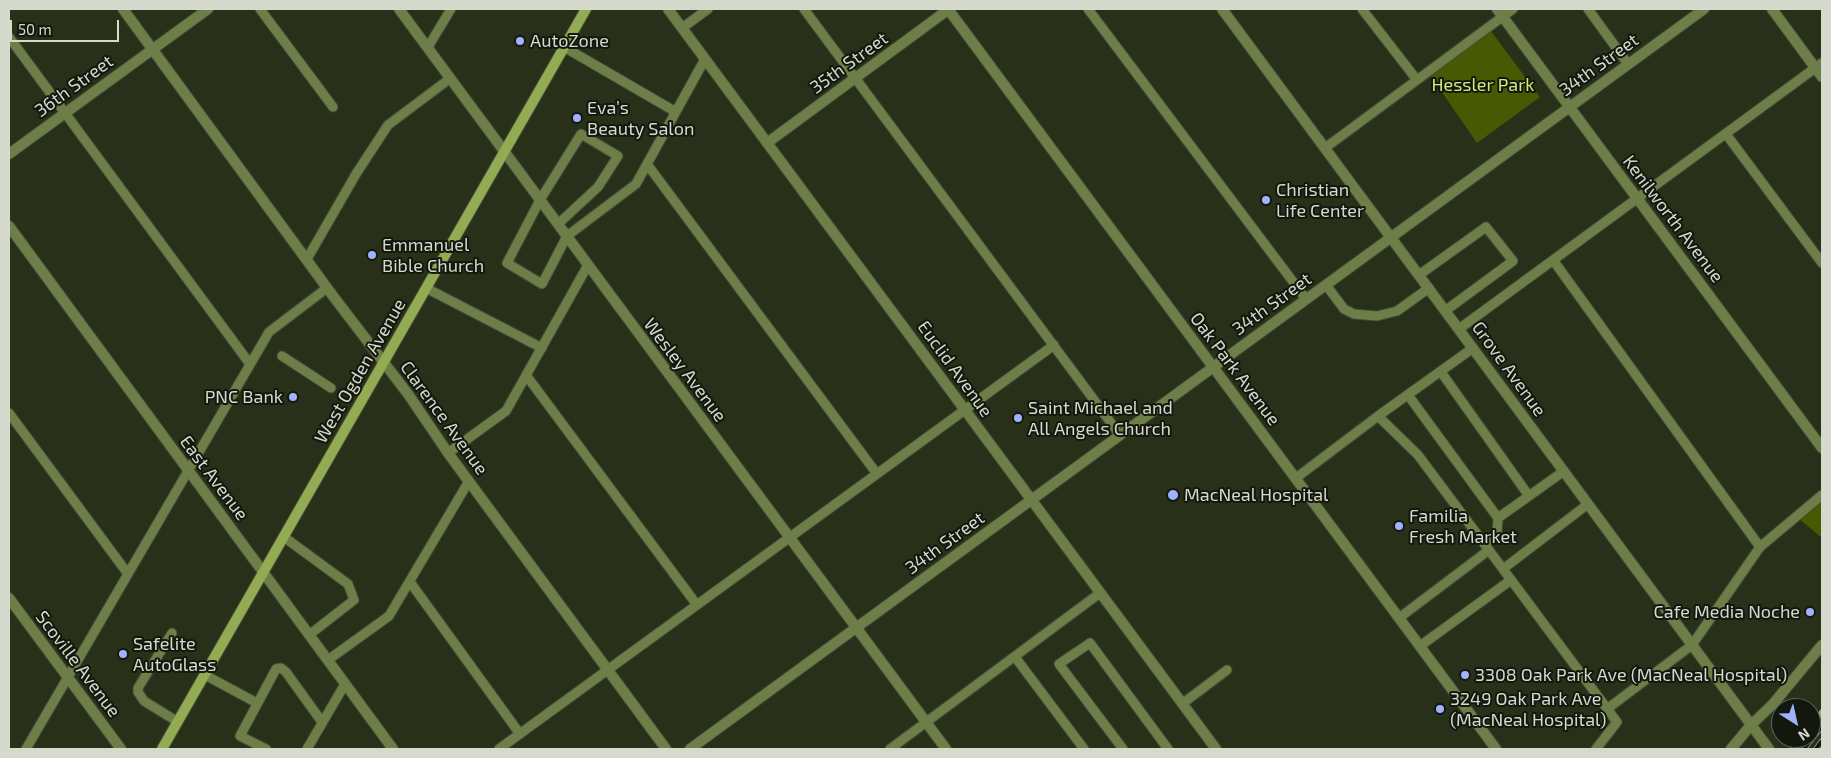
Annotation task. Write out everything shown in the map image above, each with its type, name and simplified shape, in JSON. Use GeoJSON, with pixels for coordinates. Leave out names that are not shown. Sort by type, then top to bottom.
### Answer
{"type":"FeatureCollection","features":[{"type":"Feature","properties":{"kind":"main road","name":"West Ogden Avenue"},"geometry":{"type":"LineString","coordinates":[[162,749],[586,9]]}},
{"type":"Feature","properties":{"kind":"street","name":"Clarence Avenue"},"geometry":{"type":"LineString","coordinates":[[124,9],[408,394],[469,481],[666,749]]}},
{"type":"Feature","properties":{"kind":"street","name":"36th Street"},"geometry":{"type":"LineString","coordinates":[[9,154],[208,9]]}},
{"type":"Feature","properties":{"kind":"street","name":"Wesley Avenue"},"geometry":{"type":"LineString","coordinates":[[399,9],[946,749]]}},
{"type":"Feature","properties":{"kind":"street","name":"Euclid Avenue"},"geometry":{"type":"LineString","coordinates":[[668,9],[1216,749]]}},
{"type":"Feature","properties":{"kind":"street","name":"35th Street"},"geometry":{"type":"LineString","coordinates":[[767,143],[949,9]]}},
{"type":"Feature","properties":{"kind":"street","name":"Oak Park Avenue"},"geometry":{"type":"LineString","coordinates":[[949,9],[1496,749]]}},
{"type":"Feature","properties":{"kind":"street","name":"Grove Avenue"},"geometry":{"type":"LineString","coordinates":[[1222,9],[1769,749]]}},
{"type":"Feature","properties":{"kind":"street","name":"34th Street"},"geometry":{"type":"LineString","coordinates":[[690,749],[1704,9]]}},
{"type":"Feature","properties":{"kind":"street"},"geometry":{"type":"LineString","coordinates":[[1772,9],[1820,70]]}},
{"type":"Feature","properties":{"kind":"street","name":"Kenilworth Avenue"},"geometry":{"type":"LineString","coordinates":[[1500,13],[1822,448]]}},
{"type":"Feature","properties":{"kind":"street","name":"East Avenue"},"geometry":{"type":"LineString","coordinates":[[9,226],[393,749]]}},
{"type":"Feature","properties":{"kind":"street","name":"Scoville Avenue"},"geometry":{"type":"LineString","coordinates":[[9,598],[121,749]]}},
{"type":"Feature","properties":{"kind":"street"},"geometry":{"type":"LineString","coordinates":[[1731,749],[1751,725],[1773,704],[1822,645]]}},
{"type":"Feature","properties":{"kind":"lane"},"geometry":{"type":"LineString","coordinates":[[260,9],[333,107]]}},
{"type":"Feature","properties":{"kind":"lane"},"geometry":{"type":"LineString","coordinates":[[428,47],[451,9]]}},
{"type":"Feature","properties":{"kind":"lane"},"geometry":{"type":"LineString","coordinates":[[682,28],[708,9]]}},
{"type":"Feature","properties":{"kind":"lane"},"geometry":{"type":"LineString","coordinates":[[804,9],[1120,435]]}},
{"type":"Feature","properties":{"kind":"lane"},"geometry":{"type":"LineString","coordinates":[[1088,9],[1306,299]]}},
{"type":"Feature","properties":{"kind":"lane"},"geometry":{"type":"LineString","coordinates":[[1362,9],[1416,80]]}},
{"type":"Feature","properties":{"kind":"lane"},"geometry":{"type":"LineString","coordinates":[[1325,148],[1416,80],[1500,13],[1513,9]]}},
{"type":"Feature","properties":{"kind":"lane"},"geometry":{"type":"LineString","coordinates":[[1588,9],[1628,64]]}},
{"type":"Feature","properties":{"kind":"lane"},"geometry":{"type":"LineString","coordinates":[[9,37],[250,364]]}},
{"type":"Feature","properties":{"kind":"lane"},"geometry":{"type":"LineString","coordinates":[[564,46],[676,112]]}},
{"type":"Feature","properties":{"kind":"lane"},"geometry":{"type":"LineString","coordinates":[[558,224],[598,188],[618,156],[581,134],[540,200],[506,263],[542,284],[567,236],[636,184],[706,59]]}},
{"type":"Feature","properties":{"kind":"lane"},"geometry":{"type":"LineString","coordinates":[[1459,329],[1726,134],[1820,70]]}},
{"type":"Feature","properties":{"kind":"lane"},"geometry":{"type":"LineString","coordinates":[[307,259],[356,174],[388,125],[448,80]]}},
{"type":"Feature","properties":{"kind":"lane"},"geometry":{"type":"LineString","coordinates":[[1726,134],[1822,263]]}},
{"type":"Feature","properties":{"kind":"lane"},"geometry":{"type":"LineString","coordinates":[[647,164],[877,474]]}},
{"type":"Feature","properties":{"kind":"lane"},"geometry":{"type":"LineString","coordinates":[[1419,275],[1486,227],[1512,261],[1445,310]]}},
{"type":"Feature","properties":{"kind":"lane"},"geometry":{"type":"LineString","coordinates":[[1553,260],[1760,547]]}},
{"type":"Feature","properties":{"kind":"lane"},"geometry":{"type":"LineString","coordinates":[[448,452],[506,411],[588,265]]}},
{"type":"Feature","properties":{"kind":"lane"},"geometry":{"type":"LineString","coordinates":[[1326,285],[1344,309],[1354,314],[1377,316],[1397,311],[1428,288]]}},
{"type":"Feature","properties":{"kind":"lane"},"geometry":{"type":"LineString","coordinates":[[26,749],[269,332],[328,288]]}},
{"type":"Feature","properties":{"kind":"lane"},"geometry":{"type":"LineString","coordinates":[[426,288],[542,348]]}},
{"type":"Feature","properties":{"kind":"lane"},"geometry":{"type":"LineString","coordinates":[[499,749],[1054,346]]}},
{"type":"Feature","properties":{"kind":"lane"},"geometry":{"type":"LineString","coordinates":[[1296,478],[1473,348]]}},
{"type":"Feature","properties":{"kind":"lane"},"geometry":{"type":"LineString","coordinates":[[282,356],[331,388]]}},
{"type":"Feature","properties":{"kind":"lane"},"geometry":{"type":"LineString","coordinates":[[1441,372],[1529,496]]}},
{"type":"Feature","properties":{"kind":"lane"},"geometry":{"type":"LineString","coordinates":[[526,375],[697,606]]}},
{"type":"Feature","properties":{"kind":"lane"},"geometry":{"type":"LineString","coordinates":[[1399,618],[1487,547],[1498,533],[1498,518],[1408,395]]}},
{"type":"Feature","properties":{"kind":"lane"},"geometry":{"type":"LineString","coordinates":[[9,413],[128,574]]}},
{"type":"Feature","properties":{"kind":"lane"},"geometry":{"type":"LineString","coordinates":[[1378,416],[1418,455],[1617,722],[1596,749]]}},
{"type":"Feature","properties":{"kind":"lane"},"geometry":{"type":"LineString","coordinates":[[1498,518],[1564,471]]}},
{"type":"Feature","properties":{"kind":"lane"},"geometry":{"type":"LineString","coordinates":[[328,660],[389,616],[469,481]]}},
{"type":"Feature","properties":{"kind":"lane"},"geometry":{"type":"LineString","coordinates":[[1607,708],[1692,645],[1760,547],[1822,495]]}},
{"type":"Feature","properties":{"kind":"lane"},"geometry":{"type":"LineString","coordinates":[[1503,569],[1588,504]]}},
{"type":"Feature","properties":{"kind":"lane"},"geometry":{"type":"LineString","coordinates":[[284,537],[348,584],[354,600],[309,634]]}},
{"type":"Feature","properties":{"kind":"lane"},"geometry":{"type":"LineString","coordinates":[[1420,646],[1511,580]]}},
{"type":"Feature","properties":{"kind":"lane"},"geometry":{"type":"LineString","coordinates":[[410,582],[520,734]]}},
{"type":"Feature","properties":{"kind":"lane"},"geometry":{"type":"LineString","coordinates":[[890,749],[1100,593]]}},
{"type":"Feature","properties":{"kind":"lane"},"geometry":{"type":"LineString","coordinates":[[172,632],[138,688],[138,692],[144,701],[178,722]]}},
{"type":"Feature","properties":{"kind":"lane"},"geometry":{"type":"LineString","coordinates":[[1123,749],[1059,664],[1090,643],[1168,749]]}},
{"type":"Feature","properties":{"kind":"lane"},"geometry":{"type":"LineString","coordinates":[[1015,657],[1084,749]]}},
{"type":"Feature","properties":{"kind":"lane"},"geometry":{"type":"LineString","coordinates":[[266,749],[240,736],[276,669],[281,668],[286,672],[322,722]]}},
{"type":"Feature","properties":{"kind":"lane"},"geometry":{"type":"LineString","coordinates":[[1182,704],[1227,670]]}},
{"type":"Feature","properties":{"kind":"lane"},"geometry":{"type":"LineString","coordinates":[[205,675],[257,704]]}},
{"type":"Feature","properties":{"kind":"lane"},"geometry":{"type":"LineString","coordinates":[[306,749],[346,684]]}},
{"type":"Feature","properties":{"kind":"green space","name":"Hessler Park"},"geometry":{"type":"Polygon","coordinates":[[[1491,31],[1540,97],[1477,143],[1430,75],[1491,31]]]}},
{"type":"Feature","properties":{"kind":"green space"},"geometry":{"type":"Polygon","coordinates":[[[1822,498],[1822,538],[1798,518],[1822,498]]]}},
{"type":"Feature","properties":{"kind":"railway"},"geometry":{"type":"LineString","coordinates":[[1804,749],[1822,726]]}},
{"type":"Feature","properties":{"kind":"railway"},"geometry":{"type":"LineString","coordinates":[[1816,749],[1822,741]]}},
{"type":"Feature","properties":{"kind":"place","name":"AutoZone"},"geometry":{"type":"Point","coordinates":[520,41]}},
{"type":"Feature","properties":{"kind":"place","name":"Eva’s Beauty Salon"},"geometry":{"type":"Point","coordinates":[577,118]}},
{"type":"Feature","properties":{"kind":"place","name":"Christian Life Center"},"geometry":{"type":"Point","coordinates":[1266,200]}},
{"type":"Feature","properties":{"kind":"place","name":"Emmanuel Bible Church"},"geometry":{"type":"Point","coordinates":[372,255]}},
{"type":"Feature","properties":{"kind":"place","name":"PNC Bank"},"geometry":{"type":"Point","coordinates":[293,397]}},
{"type":"Feature","properties":{"kind":"place","name":"Saint Michael and All Angels Church"},"geometry":{"type":"Point","coordinates":[1018,418]}},
{"type":"Feature","properties":{"kind":"place","name":"MacNeal Hospital"},"geometry":{"type":"Point","coordinates":[1173,495]}},
{"type":"Feature","properties":{"kind":"place","name":"Familia Fresh Market"},"geometry":{"type":"Point","coordinates":[1399,526]}},
{"type":"Feature","properties":{"kind":"place","name":"Cafe Media Noche"},"geometry":{"type":"Point","coordinates":[1810,612]}},
{"type":"Feature","properties":{"kind":"place","name":"Safelite AutoGlass"},"geometry":{"type":"Point","coordinates":[123,654]}},
{"type":"Feature","properties":{"kind":"place","name":"3308 Oak Park Ave (MacNeal Hospital)"},"geometry":{"type":"Point","coordinates":[1465,675]}},
{"type":"Feature","properties":{"kind":"place","name":"3249 Oak Park Ave (MacNeal Hospital)"},"geometry":{"type":"Point","coordinates":[1440,709]}}]}
